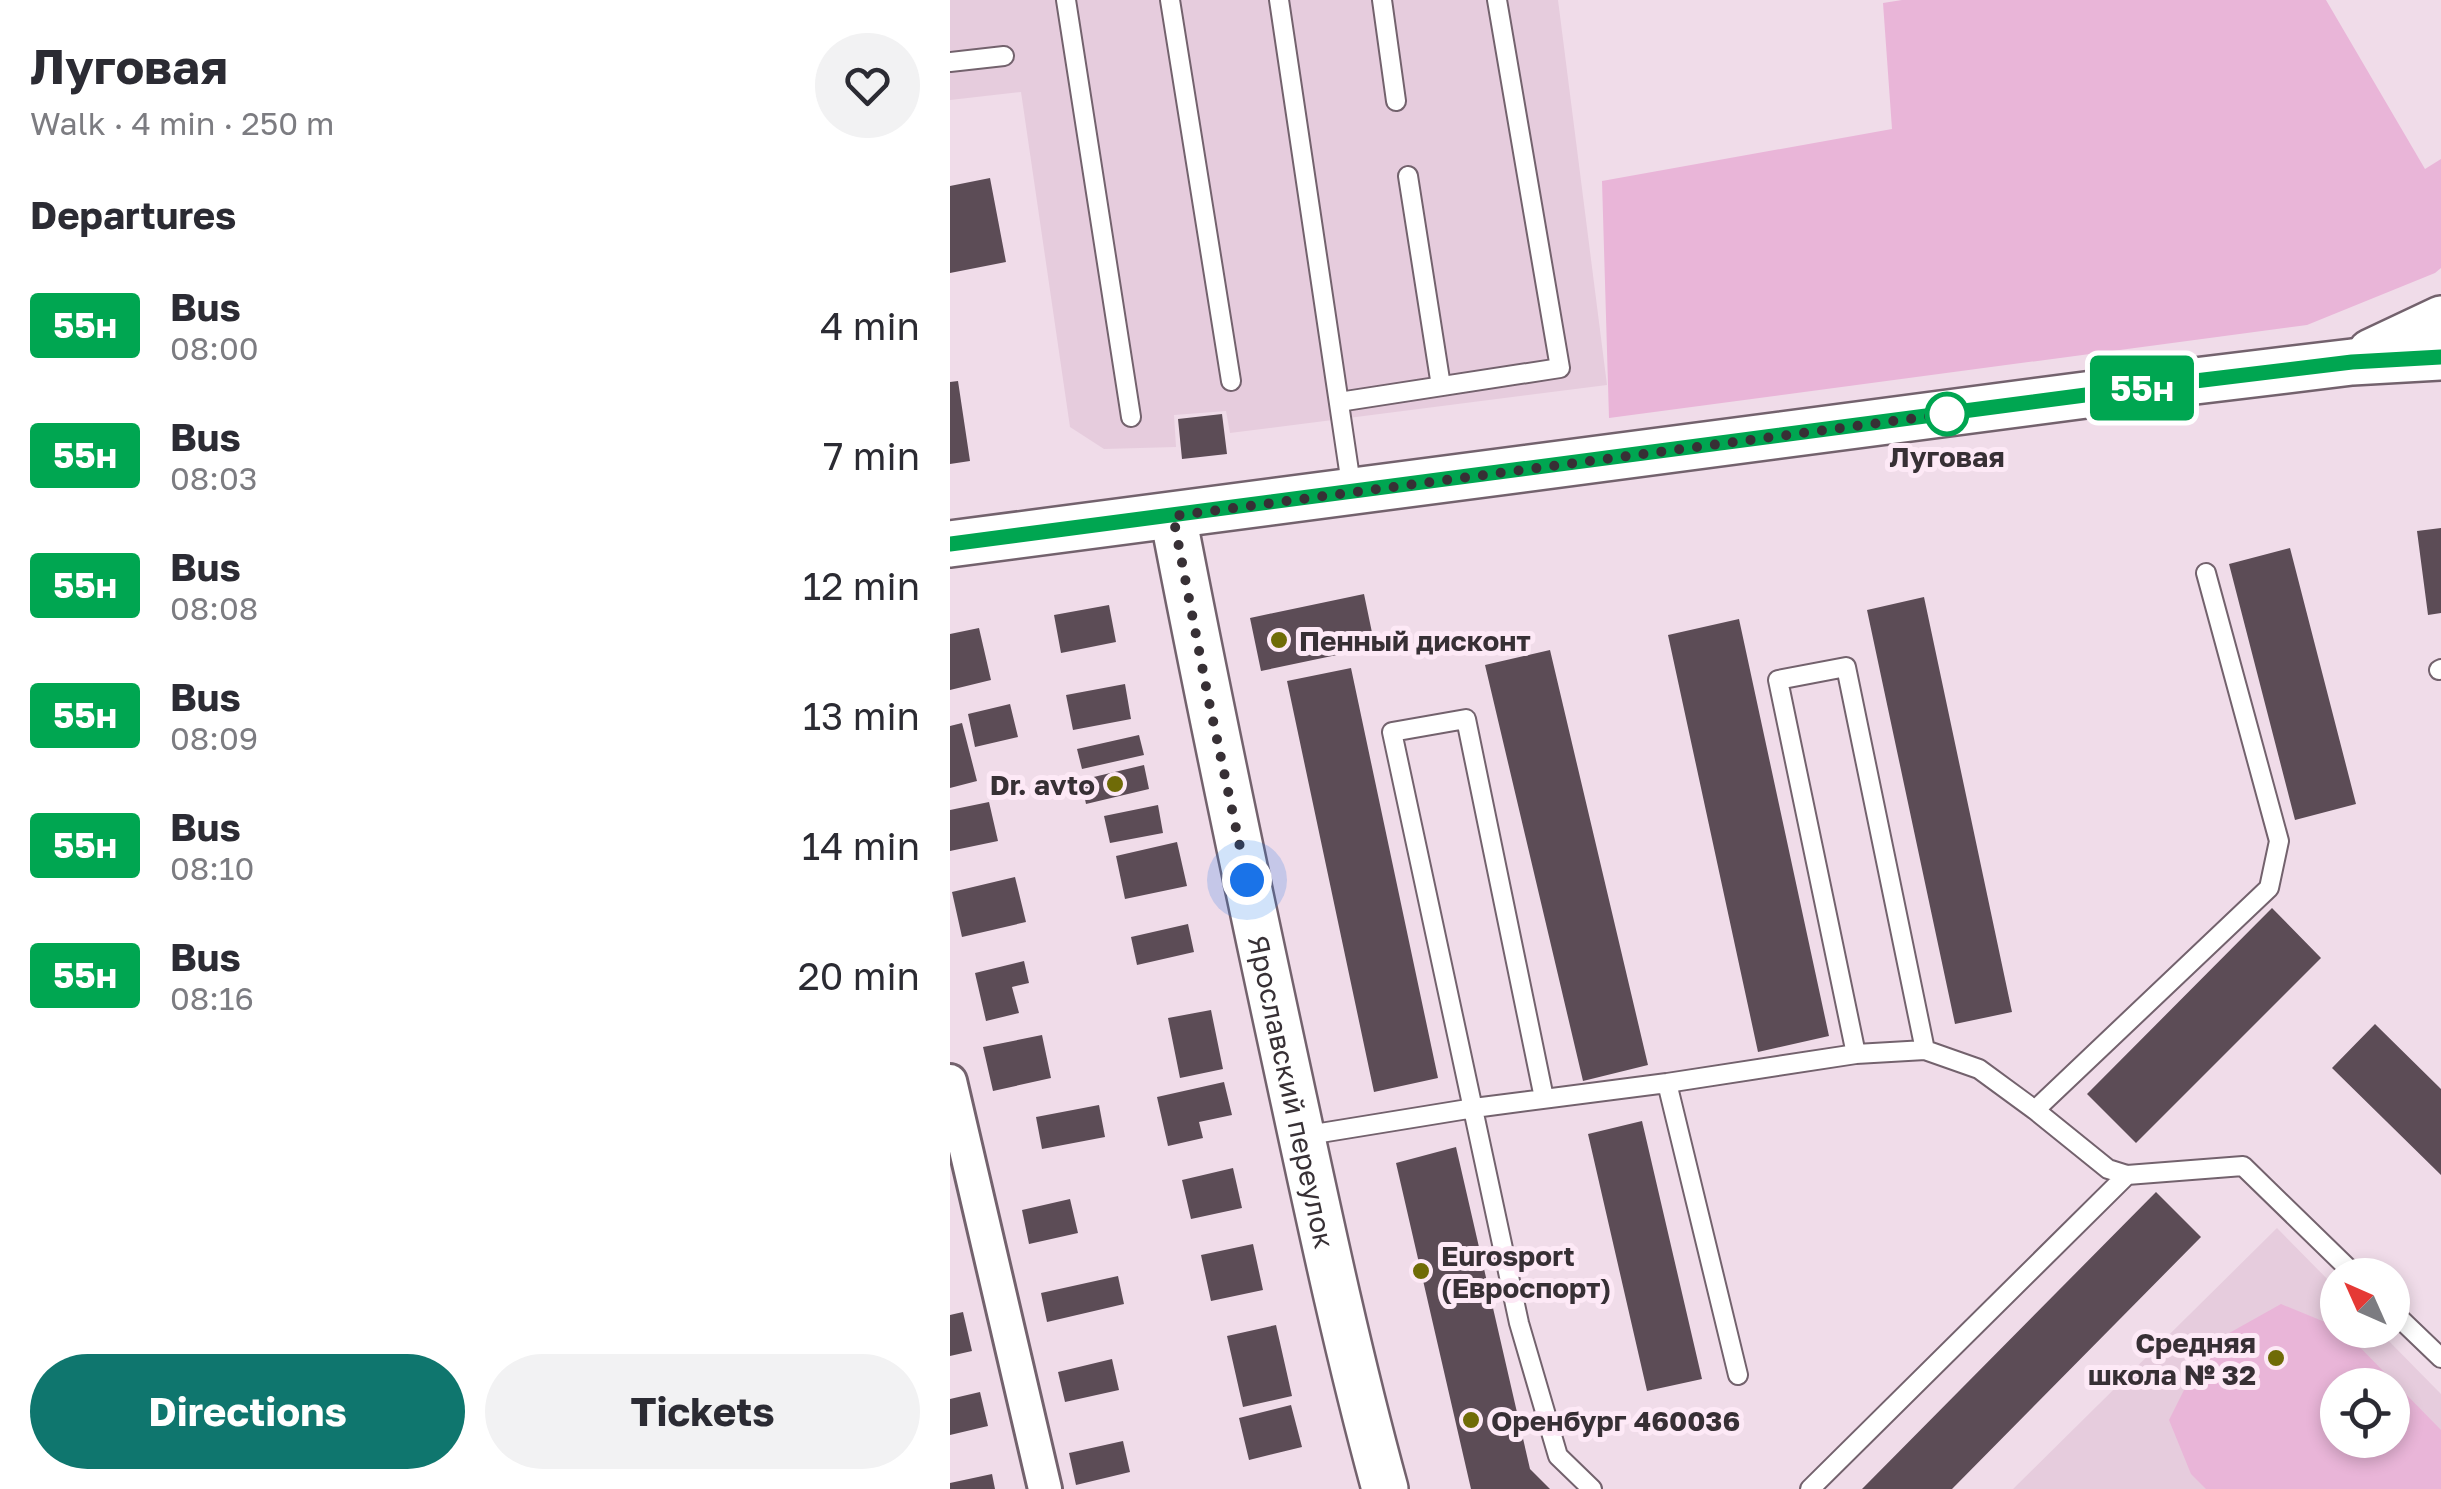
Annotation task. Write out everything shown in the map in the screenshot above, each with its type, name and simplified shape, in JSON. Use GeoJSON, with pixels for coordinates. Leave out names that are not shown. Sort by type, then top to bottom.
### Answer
{"type":"FeatureCollection","features":[{"type":"Feature","properties":{"kind":"main road"},"geometry":{"type":"LineString","coordinates":[[2352,362],[2441,319]]}},
{"type":"Feature","properties":{"kind":"main road"},"geometry":{"type":"LineString","coordinates":[[950,544],[2352,362],[2441,357]]}},
{"type":"Feature","properties":{"kind":"main road","name":"Ярославский переулок"},"geometry":{"type":"LineString","coordinates":[[1173,516],[1302,1136],[1367,1423],[1386,1489]]}},
{"type":"Feature","properties":{"kind":"street"},"geometry":{"type":"LineString","coordinates":[[950,1082],[1045,1489]]}},
{"type":"Feature","properties":{"kind":"lane"},"geometry":{"type":"LineString","coordinates":[[1066,0],[1130,417]]}},
{"type":"Feature","properties":{"kind":"lane"},"geometry":{"type":"LineString","coordinates":[[1170,0],[1230,381]]}},
{"type":"Feature","properties":{"kind":"lane"},"geometry":{"type":"LineString","coordinates":[[1279,0],[1352,492]]}},
{"type":"Feature","properties":{"kind":"lane"},"geometry":{"type":"LineString","coordinates":[[1382,0],[1396,101]]}},
{"type":"Feature","properties":{"kind":"lane"},"geometry":{"type":"LineString","coordinates":[[1339,402],[1560,368],[1497,0]]}},
{"type":"Feature","properties":{"kind":"lane"},"geometry":{"type":"LineString","coordinates":[[950,62],[1004,56]]}},
{"type":"Feature","properties":{"kind":"lane"},"geometry":{"type":"LineString","coordinates":[[1408,176],[1441,386]]}},
{"type":"Feature","properties":{"kind":"lane"},"geometry":{"type":"LineString","coordinates":[[2035,1110],[2269,888],[2280,842],[2206,573]]}},
{"type":"Feature","properties":{"kind":"lane"},"geometry":{"type":"LineString","coordinates":[[1856,1054],[1778,680],[1846,667],[1925,1050]]}},
{"type":"Feature","properties":{"kind":"lane"},"geometry":{"type":"LineString","coordinates":[[1544,1098],[1466,719],[1392,732],[1519,1322],[1558,1456],[1592,1489]]}},
{"type":"Feature","properties":{"kind":"lane"},"geometry":{"type":"LineString","coordinates":[[1302,1136],[1856,1054],[1925,1050],[1978,1070],[2108,1169],[2127,1175],[2243,1166],[2338,1258]]}},
{"type":"Feature","properties":{"kind":"lane"},"geometry":{"type":"LineString","coordinates":[[1667,1083],[1738,1375]]}},
{"type":"Feature","properties":{"kind":"lane"},"geometry":{"type":"LineString","coordinates":[[1810,1489],[2127,1175]]}},
{"type":"Feature","properties":{"kind":"lane"},"geometry":{"type":"LineString","coordinates":[[2410,1328],[2441,1358]]}},
{"type":"Feature","properties":{"kind":"shaded area"},"geometry":{"type":"Polygon","coordinates":[[[950,0],[1558,0],[1607,385],[1230,433],[1226,411],[1174,415],[1176,447],[1104,449],[1070,427],[1021,92],[950,100],[950,0]]]}},
{"type":"Feature","properties":{"kind":"shaded area"},"geometry":{"type":"Polygon","coordinates":[[[2326,0],[2425,169],[2441,159],[2441,268],[2307,325],[1609,418],[1602,181],[1892,129],[1883,3],[2326,0]]]}},
{"type":"Feature","properties":{"kind":"shaded area","name":"Средняя школа № 32"},"geometry":{"type":"Polygon","coordinates":[[[2277,1228],[2320,1272],[2320,1348],[2396,1348],[2441,1394],[2441,1489],[2013,1489],[2277,1228]]]}},
{"type":"Feature","properties":{"kind":"shaded area"},"geometry":{"type":"Polygon","coordinates":[[[2281,1304],[2320,1320],[2320,1348],[2361,1348],[2380,1368],[2320,1368],[2320,1458],[2410,1458],[2410,1398],[2441,1430],[2441,1489],[2206,1489],[2191,1474],[2169,1420],[2206,1346],[2281,1304]]]}},
{"type":"Feature","properties":{"kind":"building"},"geometry":{"type":"Polygon","coordinates":[[[990,178],[1006,262],[950,273],[950,186],[990,178]]]}},
{"type":"Feature","properties":{"kind":"building"},"geometry":{"type":"Polygon","coordinates":[[[958,381],[970,461],[950,464],[950,382],[958,381]]]}},
{"type":"Feature","properties":{"kind":"building"},"geometry":{"type":"Polygon","coordinates":[[[1222,414],[1227,454],[1182,459],[1178,419],[1222,414]]]}},
{"type":"Feature","properties":{"kind":"building"},"geometry":{"type":"Polygon","coordinates":[[[2441,528],[2441,613],[2428,615],[2417,531],[2441,528]]]}},
{"type":"Feature","properties":{"kind":"building"},"geometry":{"type":"Polygon","coordinates":[[[2290,548],[2356,804],[2295,820],[2229,564],[2290,548]]]}},
{"type":"Feature","properties":{"kind":"building"},"geometry":{"type":"Polygon","coordinates":[[[1364,594],[1375,647],[1261,671],[1250,618],[1364,594]]]}},
{"type":"Feature","properties":{"kind":"building"},"geometry":{"type":"Polygon","coordinates":[[[1924,597],[2012,1012],[1955,1024],[1867,610],[1924,597]]]}},
{"type":"Feature","properties":{"kind":"building"},"geometry":{"type":"Polygon","coordinates":[[[1109,605],[1116,642],[1061,653],[1054,615],[1109,605]]]}},
{"type":"Feature","properties":{"kind":"building"},"geometry":{"type":"Polygon","coordinates":[[[1739,619],[1829,1036],[1758,1052],[1668,635],[1739,619]]]}},
{"type":"Feature","properties":{"kind":"building"},"geometry":{"type":"Polygon","coordinates":[[[979,628],[991,680],[950,690],[950,634],[979,628]]]}},
{"type":"Feature","properties":{"kind":"building"},"geometry":{"type":"Polygon","coordinates":[[[1550,650],[1648,1065],[1583,1081],[1485,665],[1550,650]]]}},
{"type":"Feature","properties":{"kind":"building"},"geometry":{"type":"Polygon","coordinates":[[[1351,668],[1438,1078],[1374,1092],[1287,681],[1351,668]]]}},
{"type":"Feature","properties":{"kind":"building"},"geometry":{"type":"Polygon","coordinates":[[[1125,684],[1131,719],[1073,730],[1066,695],[1125,684]]]}},
{"type":"Feature","properties":{"kind":"building"},"geometry":{"type":"Polygon","coordinates":[[[1010,704],[1018,737],[975,747],[968,714],[1010,704]]]}},
{"type":"Feature","properties":{"kind":"building"},"geometry":{"type":"Polygon","coordinates":[[[962,723],[977,781],[950,788],[950,726],[962,723]]]}},
{"type":"Feature","properties":{"kind":"building"},"geometry":{"type":"Polygon","coordinates":[[[1139,735],[1144,755],[1082,769],[1077,749],[1139,735]]]}},
{"type":"Feature","properties":{"kind":"building","name":"Dr. avto"},"geometry":{"type":"Polygon","coordinates":[[[1144,765],[1149,789],[1086,804],[1081,780],[1144,765]]]}},
{"type":"Feature","properties":{"kind":"building"},"geometry":{"type":"Polygon","coordinates":[[[989,802],[998,841],[950,851],[950,810],[989,802]]]}},
{"type":"Feature","properties":{"kind":"building"},"geometry":{"type":"Polygon","coordinates":[[[1158,805],[1163,833],[1110,843],[1104,816],[1158,805]]]}},
{"type":"Feature","properties":{"kind":"building"},"geometry":{"type":"Polygon","coordinates":[[[1177,842],[1187,886],[1125,899],[1116,856],[1177,842]]]}},
{"type":"Feature","properties":{"kind":"building"},"geometry":{"type":"Polygon","coordinates":[[[1015,877],[1026,922],[962,937],[952,892],[1015,877]]]}},
{"type":"Feature","properties":{"kind":"building"},"geometry":{"type":"Polygon","coordinates":[[[2272,908],[2321,958],[2136,1143],[2087,1094],[2272,908]]]}},
{"type":"Feature","properties":{"kind":"building"},"geometry":{"type":"Polygon","coordinates":[[[1188,924],[1194,952],[1137,965],[1131,937],[1188,924]]]}},
{"type":"Feature","properties":{"kind":"building"},"geometry":{"type":"Polygon","coordinates":[[[1024,961],[1029,983],[1012,987],[1019,1013],[986,1021],[975,973],[1024,961]]]}},
{"type":"Feature","properties":{"kind":"building"},"geometry":{"type":"Polygon","coordinates":[[[1211,1010],[1223,1069],[1180,1078],[1168,1018],[1211,1010]]]}},
{"type":"Feature","properties":{"kind":"building"},"geometry":{"type":"Polygon","coordinates":[[[2375,1024],[2441,1089],[2441,1175],[2332,1068],[2375,1024]]]}},
{"type":"Feature","properties":{"kind":"building"},"geometry":{"type":"Polygon","coordinates":[[[1042,1035],[1051,1078],[993,1091],[983,1047],[1042,1035]]]}},
{"type":"Feature","properties":{"kind":"building"},"geometry":{"type":"Polygon","coordinates":[[[1224,1082],[1232,1115],[1199,1122],[1203,1138],[1168,1146],[1157,1097],[1224,1082]]]}},
{"type":"Feature","properties":{"kind":"building"},"geometry":{"type":"Polygon","coordinates":[[[1099,1105],[1105,1137],[1042,1149],[1036,1117],[1099,1105]]]}},
{"type":"Feature","properties":{"kind":"building"},"geometry":{"type":"Polygon","coordinates":[[[1642,1121],[1702,1379],[1647,1391],[1588,1134],[1642,1121]]]}},
{"type":"Feature","properties":{"kind":"building"},"geometry":{"type":"Polygon","coordinates":[[[1456,1147],[1530,1469],[1550,1489],[1471,1489],[1396,1163],[1456,1147]]]}},
{"type":"Feature","properties":{"kind":"building"},"geometry":{"type":"Polygon","coordinates":[[[1233,1168],[1242,1208],[1191,1219],[1182,1180],[1233,1168]]]}},
{"type":"Feature","properties":{"kind":"building"},"geometry":{"type":"Polygon","coordinates":[[[2156,1192],[2201,1237],[1952,1489],[1862,1489],[2156,1192]]]}},
{"type":"Feature","properties":{"kind":"building"},"geometry":{"type":"Polygon","coordinates":[[[1070,1199],[1078,1233],[1029,1244],[1022,1210],[1070,1199]]]}},
{"type":"Feature","properties":{"kind":"building"},"geometry":{"type":"Polygon","coordinates":[[[1253,1244],[1263,1290],[1211,1301],[1201,1255],[1253,1244]]]}},
{"type":"Feature","properties":{"kind":"building"},"geometry":{"type":"Polygon","coordinates":[[[1118,1276],[1124,1304],[1047,1322],[1041,1293],[1118,1276]]]}},
{"type":"Feature","properties":{"kind":"building"},"geometry":{"type":"Polygon","coordinates":[[[963,1312],[972,1351],[950,1356],[950,1315],[963,1312]]]}},
{"type":"Feature","properties":{"kind":"building"},"geometry":{"type":"Polygon","coordinates":[[[1276,1325],[1292,1396],[1243,1407],[1227,1336],[1276,1325]]]}},
{"type":"Feature","properties":{"kind":"building"},"geometry":{"type":"Polygon","coordinates":[[[1112,1359],[1119,1390],[1065,1402],[1058,1372],[1112,1359]]]}},
{"type":"Feature","properties":{"kind":"building"},"geometry":{"type":"Polygon","coordinates":[[[980,1392],[988,1426],[950,1435],[950,1399],[980,1392]]]}},
{"type":"Feature","properties":{"kind":"building"},"geometry":{"type":"Polygon","coordinates":[[[1291,1405],[1302,1447],[1249,1460],[1239,1418],[1291,1405]]]}},
{"type":"Feature","properties":{"kind":"building"},"geometry":{"type":"Polygon","coordinates":[[[1123,1441],[1130,1472],[1076,1485],[1069,1453],[1123,1441]]]}},
{"type":"Feature","properties":{"kind":"building"},"geometry":{"type":"Polygon","coordinates":[[[992,1474],[995,1489],[950,1489],[950,1483],[992,1474]]]}},
{"type":"Feature","properties":{"kind":"bus line","name":"55н"},"geometry":{"type":"LineString","coordinates":[[950,544],[2162,385],[2352,362],[2441,357]]}},
{"type":"Feature","properties":{"kind":"place","name":"Луговая"},"geometry":{"type":"Point","coordinates":[1947,414]}},
{"type":"Feature","properties":{"kind":"place","name":"Пенный дисконт"},"geometry":{"type":"Point","coordinates":[1279,640]}},
{"type":"Feature","properties":{"kind":"place","name":"Dr. avto"},"geometry":{"type":"Point","coordinates":[1115,784]}},
{"type":"Feature","properties":{"kind":"place","name":"Eurosport (Евроспорт)"},"geometry":{"type":"Point","coordinates":[1421,1271]}},
{"type":"Feature","properties":{"kind":"place","name":"Средняя школа № 32"},"geometry":{"type":"Point","coordinates":[2276,1358]}},
{"type":"Feature","properties":{"kind":"place","name":"Оренбург 460036"},"geometry":{"type":"Point","coordinates":[1471,1420]}},
{"type":"Feature","properties":{"kind":"route"},"geometry":{"type":"LineString","coordinates":[[1247,880],[1173,516],[1947,414]]}}]}
